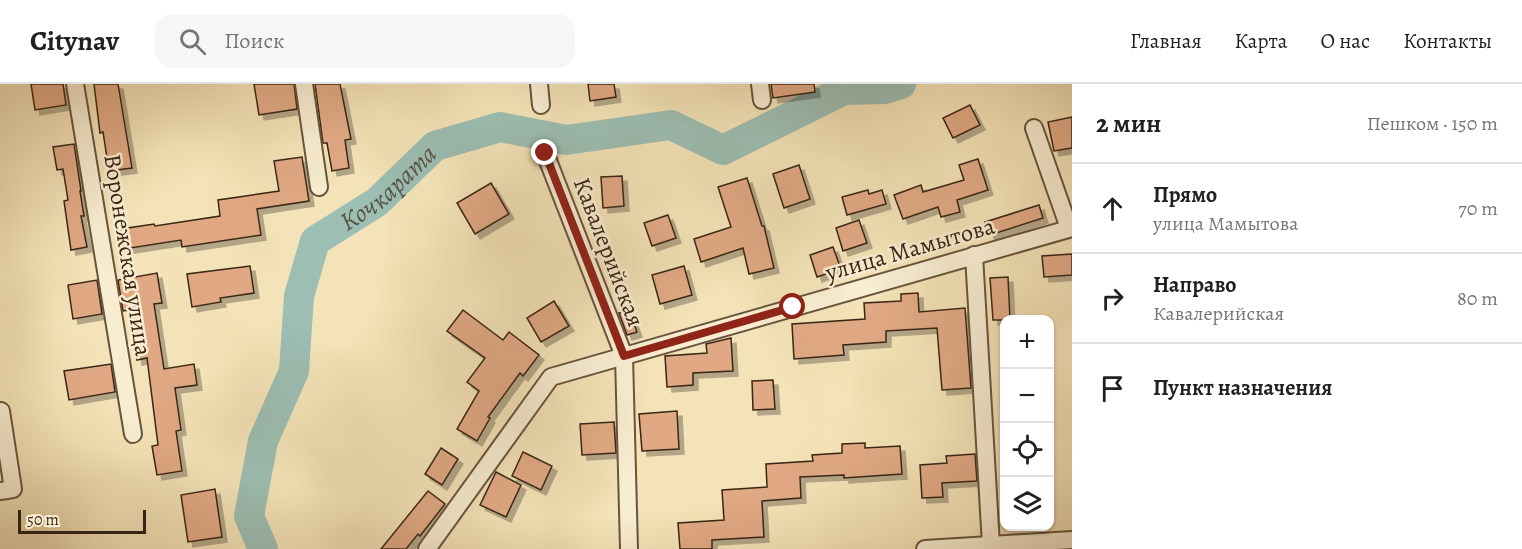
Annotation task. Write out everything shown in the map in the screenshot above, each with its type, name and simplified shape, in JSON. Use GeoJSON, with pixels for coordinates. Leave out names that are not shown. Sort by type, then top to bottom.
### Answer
{"type":"FeatureCollection","features":[{"type":"Feature","properties":{"kind":"street","name":"Воронежская улица"},"geometry":{"type":"LineString","coordinates":[[75,84],[133,434]]}},
{"type":"Feature","properties":{"kind":"street"},"geometry":{"type":"LineString","coordinates":[[304,84],[319,187]]}},
{"type":"Feature","properties":{"kind":"street"},"geometry":{"type":"LineString","coordinates":[[539,84],[541,105]]}},
{"type":"Feature","properties":{"kind":"street"},"geometry":{"type":"LineString","coordinates":[[1034,128],[1070,228]]}},
{"type":"Feature","properties":{"kind":"street","name":"Кавалерийская"},"geometry":{"type":"LineString","coordinates":[[545,153],[624,356],[629,549]]}},
{"type":"Feature","properties":{"kind":"street","name":"улица Мамытова"},"geometry":{"type":"LineString","coordinates":[[427,549],[551,377],[1070,228]]}},
{"type":"Feature","properties":{"kind":"street"},"geometry":{"type":"LineString","coordinates":[[974,255],[996,546]]}},
{"type":"Feature","properties":{"kind":"street"},"geometry":{"type":"LineString","coordinates":[[0,491],[13,489],[1,411]]}},
{"type":"Feature","properties":{"kind":"street"},"geometry":{"type":"LineString","coordinates":[[925,549],[1072,540]]}},
{"type":"Feature","properties":{"kind":"building"},"geometry":{"type":"Polygon","coordinates":[[[31,84],[63,84],[66,105],[35,110],[31,84]]]}},
{"type":"Feature","properties":{"kind":"building"},"geometry":{"type":"Polygon","coordinates":[[[94,84],[118,84],[132,168],[109,171],[103,132],[100,133],[94,84]]]}},
{"type":"Feature","properties":{"kind":"building"},"geometry":{"type":"Polygon","coordinates":[[[254,84],[294,84],[297,109],[259,115],[254,84]]]}},
{"type":"Feature","properties":{"kind":"building"},"geometry":{"type":"Polygon","coordinates":[[[315,84],[340,84],[351,139],[345,140],[349,168],[332,171],[327,143],[323,143],[315,84]]]}},
{"type":"Feature","properties":{"kind":"building"},"geometry":{"type":"Polygon","coordinates":[[[588,84],[614,84],[616,97],[590,101],[588,84]]]}},
{"type":"Feature","properties":{"kind":"building"},"geometry":{"type":"Polygon","coordinates":[[[771,84],[814,84],[815,92],[773,98],[771,84]]]}},
{"type":"Feature","properties":{"kind":"building"},"geometry":{"type":"Polygon","coordinates":[[[970,105],[980,125],[953,138],[943,118],[970,105]]]}},
{"type":"Feature","properties":{"kind":"building"},"geometry":{"type":"Polygon","coordinates":[[[1072,117],[1072,148],[1054,151],[1048,122],[1072,117]]]}},
{"type":"Feature","properties":{"kind":"building"},"geometry":{"type":"Polygon","coordinates":[[[74,144],[84,216],[81,216],[87,247],[71,250],[64,201],[68,200],[63,169],[57,170],[53,147],[74,144]]]}},
{"type":"Feature","properties":{"kind":"building"},"geometry":{"type":"Polygon","coordinates":[[[302,157],[309,201],[257,209],[261,235],[182,247],[181,240],[124,249],[121,229],[220,216],[218,200],[279,191],[274,161],[302,157]]]}},
{"type":"Feature","properties":{"kind":"building"},"geometry":{"type":"Polygon","coordinates":[[[978,159],[988,190],[957,200],[960,212],[941,217],[938,207],[903,219],[894,195],[921,185],[923,192],[964,180],[959,165],[978,159]]]}},
{"type":"Feature","properties":{"kind":"building"},"geometry":{"type":"Polygon","coordinates":[[[799,165],[810,199],[784,208],[773,174],[799,165]]]}},
{"type":"Feature","properties":{"kind":"building"},"geometry":{"type":"Polygon","coordinates":[[[622,176],[624,206],[603,208],[601,177],[622,176]]]}},
{"type":"Feature","properties":{"kind":"building"},"geometry":{"type":"Polygon","coordinates":[[[747,178],[762,226],[764,226],[774,268],[749,274],[743,248],[701,262],[694,239],[731,227],[718,187],[747,178]]]}},
{"type":"Feature","properties":{"kind":"building"},"geometry":{"type":"Polygon","coordinates":[[[491,183],[509,214],[475,234],[457,203],[491,183]]]}},
{"type":"Feature","properties":{"kind":"building"},"geometry":{"type":"Polygon","coordinates":[[[868,190],[869,194],[882,190],[886,204],[847,215],[842,197],[868,190]]]}},
{"type":"Feature","properties":{"kind":"building"},"geometry":{"type":"Polygon","coordinates":[[[1039,205],[1043,218],[990,235],[985,222],[1039,205]]]}},
{"type":"Feature","properties":{"kind":"building"},"geometry":{"type":"Polygon","coordinates":[[[668,215],[676,238],[652,246],[644,223],[668,215]]]}},
{"type":"Feature","properties":{"kind":"building"},"geometry":{"type":"Polygon","coordinates":[[[859,220],[867,243],[843,251],[836,228],[859,220]]]}},
{"type":"Feature","properties":{"kind":"building"},"geometry":{"type":"Polygon","coordinates":[[[833,247],[841,269],[817,277],[810,255],[833,247]]]}},
{"type":"Feature","properties":{"kind":"building"},"geometry":{"type":"Polygon","coordinates":[[[1072,254],[1072,275],[1044,277],[1042,256],[1072,254]]]}},
{"type":"Feature","properties":{"kind":"building"},"geometry":{"type":"Polygon","coordinates":[[[250,266],[254,293],[220,298],[221,302],[192,307],[187,274],[250,266]]]}},
{"type":"Feature","properties":{"kind":"building"},"geometry":{"type":"Polygon","coordinates":[[[684,266],[692,295],[660,304],[652,275],[684,266]]]}},
{"type":"Feature","properties":{"kind":"building"},"geometry":{"type":"Polygon","coordinates":[[[157,273],[162,303],[154,304],[164,369],[194,364],[197,385],[175,388],[181,430],[176,431],[182,471],[157,475],[152,446],[158,445],[147,358],[137,360],[129,310],[123,311],[118,280],[157,273]]]}},
{"type":"Feature","properties":{"kind":"building"},"geometry":{"type":"Polygon","coordinates":[[[1008,277],[1010,315],[1000,315],[1000,320],[993,320],[990,278],[1008,277]]]}},
{"type":"Feature","properties":{"kind":"building"},"geometry":{"type":"Polygon","coordinates":[[[97,280],[102,314],[73,319],[68,285],[97,280]]]}},
{"type":"Feature","properties":{"kind":"building"},"geometry":{"type":"Polygon","coordinates":[[[918,293],[919,312],[965,308],[971,388],[942,390],[937,328],[886,331],[886,342],[843,345],[844,355],[794,359],[792,324],[865,319],[864,303],[901,301],[901,294],[918,293]]]}},
{"type":"Feature","properties":{"kind":"building"},"geometry":{"type":"Polygon","coordinates":[[[554,301],[569,326],[541,342],[527,318],[554,301]]]}},
{"type":"Feature","properties":{"kind":"building"},"geometry":{"type":"Polygon","coordinates":[[[463,310],[503,340],[509,332],[539,355],[523,376],[520,373],[488,417],[490,418],[477,441],[457,429],[479,391],[467,382],[485,358],[447,331],[463,310]]]}},
{"type":"Feature","properties":{"kind":"building"},"geometry":{"type":"Polygon","coordinates":[[[629,310],[637,332],[627,335],[619,313],[629,310]]]}},
{"type":"Feature","properties":{"kind":"building"},"geometry":{"type":"Polygon","coordinates":[[[731,338],[733,371],[693,373],[693,385],[667,387],[665,356],[707,353],[706,344],[731,338]]]}},
{"type":"Feature","properties":{"kind":"building"},"geometry":{"type":"Polygon","coordinates":[[[111,364],[115,392],[69,400],[64,371],[111,364]]]}},
{"type":"Feature","properties":{"kind":"building"},"geometry":{"type":"Polygon","coordinates":[[[773,380],[775,409],[753,410],[752,381],[773,380]]]}},
{"type":"Feature","properties":{"kind":"building"},"geometry":{"type":"Polygon","coordinates":[[[677,411],[679,449],[642,451],[639,414],[677,411]]]}},
{"type":"Feature","properties":{"kind":"building"},"geometry":{"type":"Polygon","coordinates":[[[614,422],[616,453],[582,455],[580,424],[614,422]]]}},
{"type":"Feature","properties":{"kind":"building"},"geometry":{"type":"Polygon","coordinates":[[[865,443],[865,448],[900,446],[902,474],[844,478],[844,475],[800,477],[801,498],[762,501],[764,537],[712,540],[712,549],[680,549],[678,523],[724,520],[722,490],[767,487],[766,464],[813,461],[812,455],[842,453],[842,444],[865,443]]]}},
{"type":"Feature","properties":{"kind":"building"},"geometry":{"type":"Polygon","coordinates":[[[441,448],[458,459],[442,485],[425,474],[441,448]]]}},
{"type":"Feature","properties":{"kind":"building"},"geometry":{"type":"Polygon","coordinates":[[[523,452],[552,466],[541,490],[512,476],[523,452]]]}},
{"type":"Feature","properties":{"kind":"building"},"geometry":{"type":"Polygon","coordinates":[[[975,454],[977,481],[942,483],[943,497],[922,498],[920,465],[947,463],[946,456],[975,454]]]}},
{"type":"Feature","properties":{"kind":"building"},"geometry":{"type":"Polygon","coordinates":[[[496,472],[521,485],[506,517],[480,505],[496,472]]]}},
{"type":"Feature","properties":{"kind":"building"},"geometry":{"type":"Polygon","coordinates":[[[215,489],[222,537],[188,542],[181,495],[215,489]]]}},
{"type":"Feature","properties":{"kind":"building"},"geometry":{"type":"Polygon","coordinates":[[[428,491],[445,504],[420,536],[418,534],[406,549],[381,549],[428,491]]]}},
{"type":"Feature","properties":{"kind":"waterway","name":"Кочкарата"},"geometry":{"type":"LineString","coordinates":[[263,549],[249,516],[263,441],[294,371],[299,296],[315,241],[377,202],[435,146],[500,127],[566,140],[671,125],[723,150],[844,90],[885,89],[901,84]]}},
{"type":"Feature","properties":{"kind":"route"},"geometry":{"type":"LineString","coordinates":[[545,153],[624,356],[793,307]]}}]}
